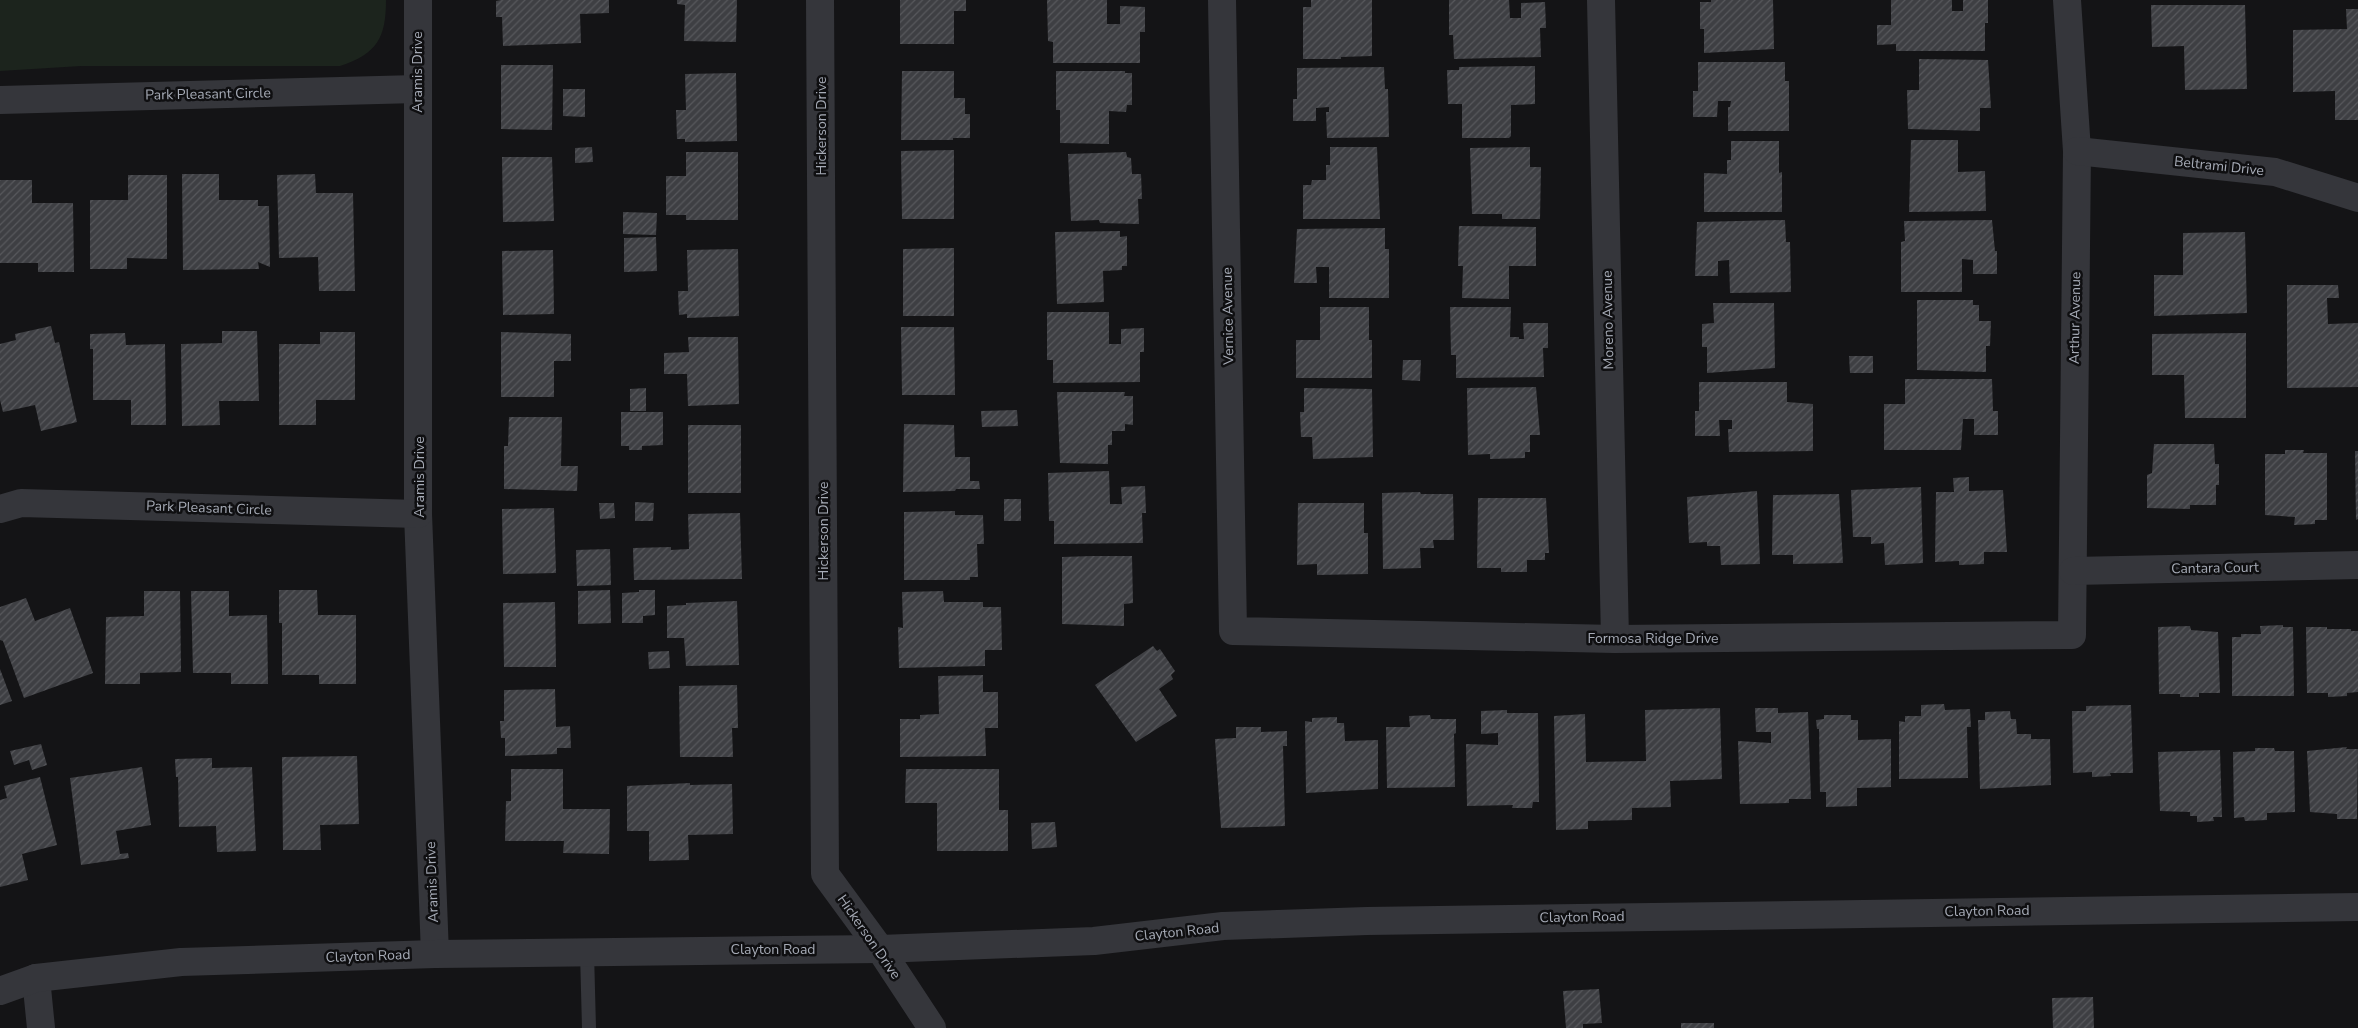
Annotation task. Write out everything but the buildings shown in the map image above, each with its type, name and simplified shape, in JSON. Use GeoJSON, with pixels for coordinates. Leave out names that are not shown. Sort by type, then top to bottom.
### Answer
{"type":"FeatureCollection","features":[{"type":"Feature","properties":{"kind":"street","name":"Aramis Drive"},"geometry":{"type":"LineString","coordinates":[[418,0],[418,514],[435,954]]}},
{"type":"Feature","properties":{"kind":"street","name":"Hickerson Drive"},"geometry":{"type":"LineString","coordinates":[[820,0],[825,874],[880,949],[932,1028]]}},
{"type":"Feature","properties":{"kind":"street","name":"Vernice Avenue"},"geometry":{"type":"LineString","coordinates":[[1222,0],[1234,631]]}},
{"type":"Feature","properties":{"kind":"street","name":"Moreno Avenue"},"geometry":{"type":"LineString","coordinates":[[1601,0],[1616,639]]}},
{"type":"Feature","properties":{"kind":"street","name":"Arthur Avenue"},"geometry":{"type":"LineString","coordinates":[[2067,0],[2077,151],[2072,636]]}},
{"type":"Feature","properties":{"kind":"street","name":"Park Pleasant Circle"},"geometry":{"type":"LineString","coordinates":[[0,100],[417,89]]}},
{"type":"Feature","properties":{"kind":"street","name":"Beltrami Drive"},"geometry":{"type":"LineString","coordinates":[[2077,151],[2275,172],[2358,198]]}},
{"type":"Feature","properties":{"kind":"street","name":"Park Pleasant Circle"},"geometry":{"type":"LineString","coordinates":[[0,509],[21,503],[418,514]]}},
{"type":"Feature","properties":{"kind":"street","name":"Cantara Court"},"geometry":{"type":"LineString","coordinates":[[2073,571],[2358,565]]}},
{"type":"Feature","properties":{"kind":"street","name":"Formosa Ridge Drive"},"geometry":{"type":"LineString","coordinates":[[1234,631],[1616,639],[2072,636]]}},
{"type":"Feature","properties":{"kind":"street","name":"Clayton Road"},"geometry":{"type":"LineString","coordinates":[[0,991],[36,978],[181,962],[435,954],[880,949],[1094,941],[1223,926],[1357,921],[2358,907]]}},
{"type":"Feature","properties":{"kind":"street"},"geometry":{"type":"LineString","coordinates":[[36,978],[40,1028]]}},
{"type":"Feature","properties":{"kind":"lane"},"geometry":{"type":"LineString","coordinates":[[586,952],[589,1028]]}},
{"type":"Feature","properties":{"kind":"shaded area"},"geometry":{"type":"Polygon","coordinates":[[[0,0],[386,0],[386,13],[381,34],[371,50],[363,56],[340,66],[81,66],[0,71],[0,0]]]}}]}
